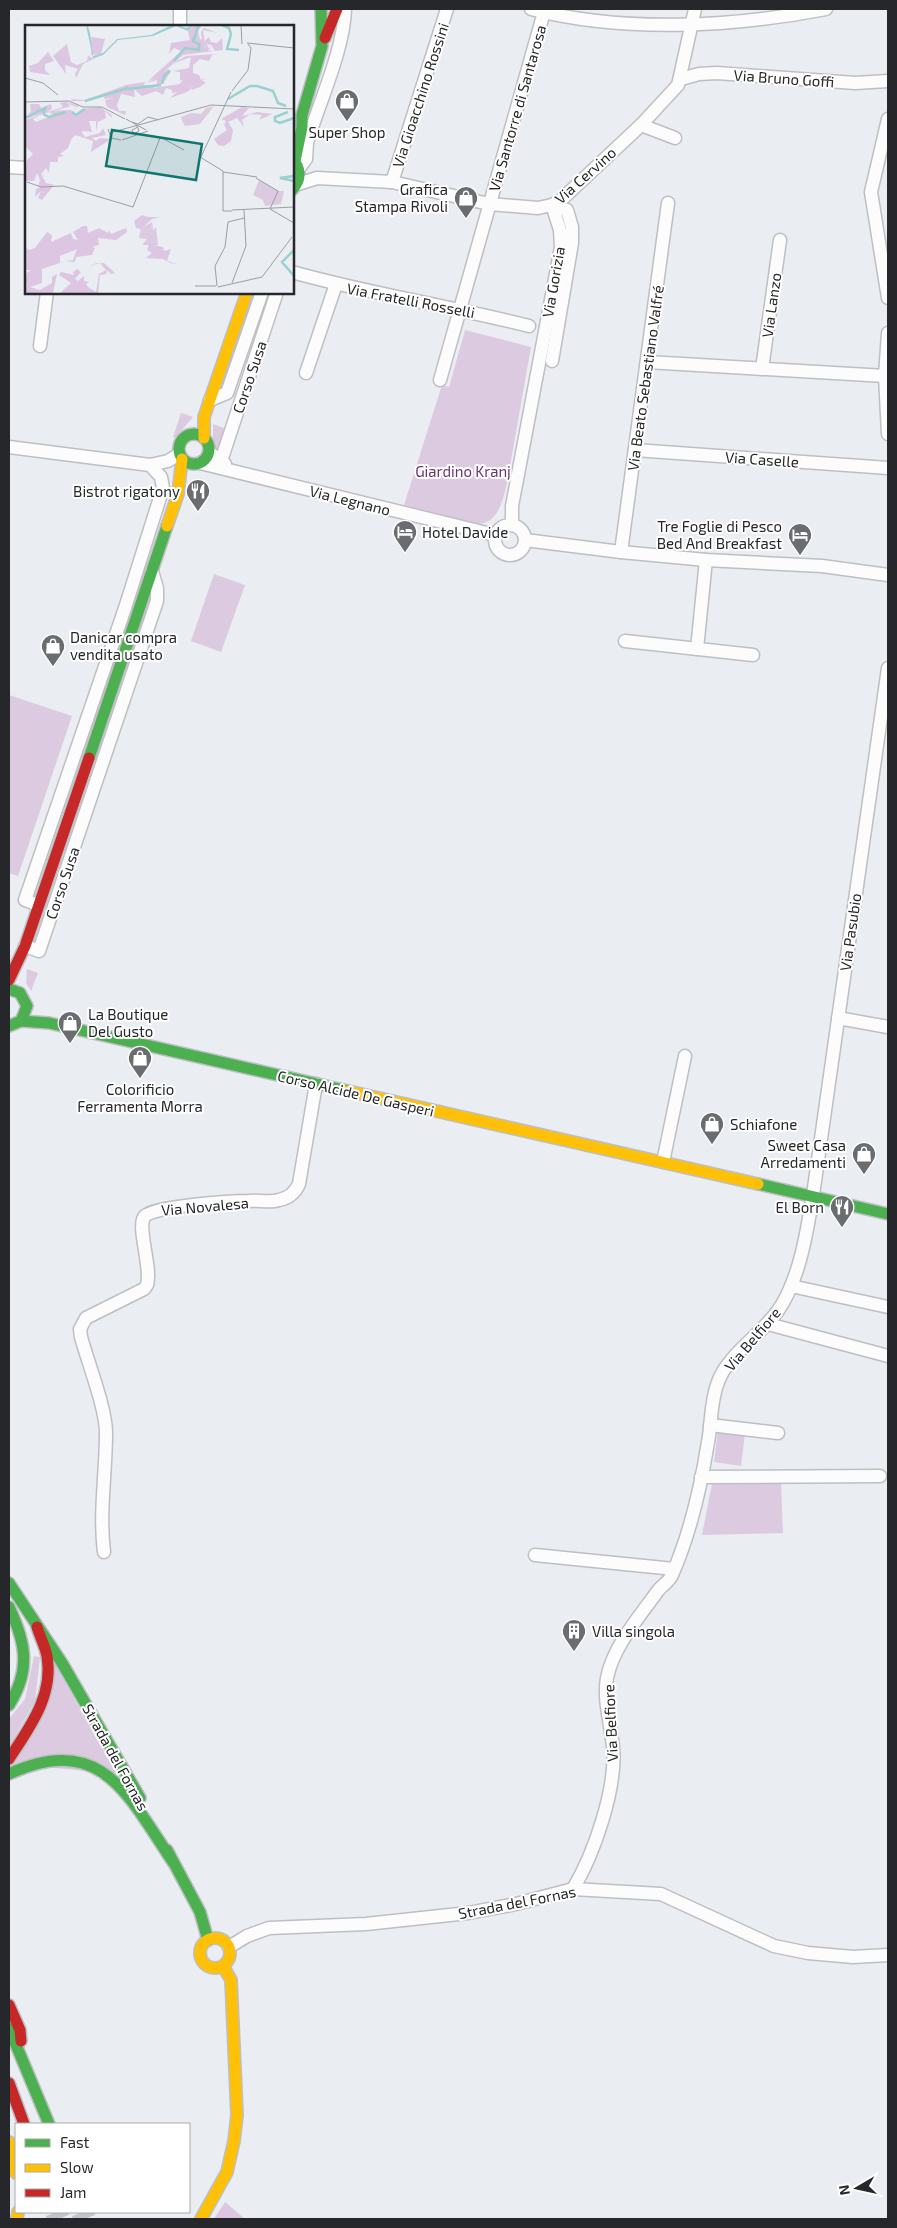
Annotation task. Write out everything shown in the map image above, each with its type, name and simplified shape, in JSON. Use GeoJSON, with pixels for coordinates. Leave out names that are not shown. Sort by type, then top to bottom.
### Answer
{"type":"FeatureCollection","features":[{"type":"Feature","properties":{"kind":"main road"},"geometry":{"type":"LineString","coordinates":[[321,9],[322,46]]}},
{"type":"Feature","properties":{"kind":"main road"},"geometry":{"type":"LineString","coordinates":[[295,187],[302,115],[322,46],[337,9]]}},
{"type":"Feature","properties":{"kind":"main road"},"geometry":{"type":"LineString","coordinates":[[294,125],[302,115]]}},
{"type":"Feature","properties":{"kind":"main road","name":"Corso Susa"},"geometry":{"type":"LineString","coordinates":[[191,434],[204,417],[246,294]]}},
{"type":"Feature","properties":{"kind":"main road","name":"Corso Susa"},"geometry":{"type":"LineString","coordinates":[[204,417],[204,438]]}},
{"type":"Feature","properties":{"kind":"main road"},"geometry":{"type":"LineString","coordinates":[[191,434],[204,438],[209,452],[198,464],[191,464],[181,456],[179,443],[182,439],[191,434]]}},
{"type":"Feature","properties":{"kind":"main road","name":"Corso Susa"},"geometry":{"type":"LineString","coordinates":[[180,489],[181,456]]}},
{"type":"Feature","properties":{"kind":"main road","name":"Corso Susa"},"geometry":{"type":"LineString","coordinates":[[14,991],[25,946],[38,905],[152,569],[180,489],[198,464]]}},
{"type":"Feature","properties":{"kind":"main road","name":"Corso Susa"},"geometry":{"type":"LineString","coordinates":[[9,980],[25,946]]}},
{"type":"Feature","properties":{"kind":"main road"},"geometry":{"type":"LineString","coordinates":[[14,991],[48,1024]]}},
{"type":"Feature","properties":{"kind":"main road"},"geometry":{"type":"LineString","coordinates":[[9,1026],[21,1021],[26,1014],[27,1004]]}},
{"type":"Feature","properties":{"kind":"main road","name":"Corso Alcide De Gasperi"},"geometry":{"type":"LineString","coordinates":[[21,1021],[48,1024],[888,1214]]}},
{"type":"Feature","properties":{"kind":"main road","name":"Strada del Fornas"},"geometry":{"type":"LineString","coordinates":[[9,1583],[85,1702],[144,1806],[200,1912],[208,1940]]}},
{"type":"Feature","properties":{"kind":"main road"},"geometry":{"type":"LineString","coordinates":[[9,1607],[18,1623],[24,1642],[26,1662],[22,1682],[9,1704]]}},
{"type":"Feature","properties":{"kind":"main road"},"geometry":{"type":"LineString","coordinates":[[9,1759],[38,1714],[47,1686],[47,1657],[37,1626]]}},
{"type":"Feature","properties":{"kind":"main road"},"geometry":{"type":"LineString","coordinates":[[9,1774],[21,1767],[49,1760],[65,1760],[95,1768],[123,1788],[173,1862]]}},
{"type":"Feature","properties":{"kind":"main road"},"geometry":{"type":"LineString","coordinates":[[212,1938],[222,1940],[229,1947],[230,1955],[223,1966],[213,1967],[204,1962],[200,1953],[204,1943],[212,1938]]}},
{"type":"Feature","properties":{"kind":"main road"},"geometry":{"type":"LineString","coordinates":[[201,2219],[227,2172],[234,2141],[236,2115],[235,2048],[231,1980],[223,1966]]}},
{"type":"Feature","properties":{"kind":"main road"},"geometry":{"type":"LineString","coordinates":[[9,2004],[20,2030],[26,2069]]}},
{"type":"Feature","properties":{"kind":"main road"},"geometry":{"type":"LineString","coordinates":[[9,2028],[48,2123]]}},
{"type":"Feature","properties":{"kind":"main road"},"geometry":{"type":"LineString","coordinates":[[9,2082],[24,2123]]}},
{"type":"Feature","properties":{"kind":"main road"},"geometry":{"type":"LineString","coordinates":[[9,2142],[15,2168]]}},
{"type":"Feature","properties":{"kind":"street"},"geometry":{"type":"LineString","coordinates":[[180,9],[180,25]]}},
{"type":"Feature","properties":{"kind":"street"},"geometry":{"type":"LineString","coordinates":[[297,164],[306,159],[307,143],[344,25],[345,9]]}},
{"type":"Feature","properties":{"kind":"street","name":"Via Gioacchino Rossini"},"geometry":{"type":"LineString","coordinates":[[392,182],[447,9]]}},
{"type":"Feature","properties":{"kind":"street"},"geometry":{"type":"LineString","coordinates":[[530,9],[544,12],[570,12],[609,22],[691,23],[753,20],[826,9]]}},
{"type":"Feature","properties":{"kind":"street","name":"Via Cervino"},"geometry":{"type":"LineString","coordinates":[[295,187],[318,178],[392,182],[489,204],[538,208],[552,205],[561,200],[641,125],[678,85],[681,79],[695,9]]}},
{"type":"Feature","properties":{"kind":"street","name":"Via Santorre di Santarosa"},"geometry":{"type":"LineString","coordinates":[[440,380],[544,12]]}},
{"type":"Feature","properties":{"kind":"street"},"geometry":{"type":"LineString","coordinates":[[319,60],[330,72]]}},
{"type":"Feature","properties":{"kind":"street","name":"Via Bruno Goffi"},"geometry":{"type":"LineString","coordinates":[[681,79],[700,74],[717,73],[855,83],[888,81]]}},
{"type":"Feature","properties":{"kind":"street"},"geometry":{"type":"LineString","coordinates":[[888,119],[871,192],[888,298]]}},
{"type":"Feature","properties":{"kind":"street"},"geometry":{"type":"LineString","coordinates":[[641,125],[675,138]]}},
{"type":"Feature","properties":{"kind":"street","name":"Via Cervino"},"geometry":{"type":"LineString","coordinates":[[297,164],[318,178]]}},
{"type":"Feature","properties":{"kind":"street"},"geometry":{"type":"LineString","coordinates":[[9,167],[25,168]]}},
{"type":"Feature","properties":{"kind":"street","name":"Via Beato Sebastiano Valfré"},"geometry":{"type":"LineString","coordinates":[[621,552],[668,203]]}},
{"type":"Feature","properties":{"kind":"street","name":"Via Gorizia"},"geometry":{"type":"LineString","coordinates":[[552,205],[567,210],[572,228],[572,243],[552,361]]}},
{"type":"Feature","properties":{"kind":"street","name":"Via Gorizia"},"geometry":{"type":"LineString","coordinates":[[512,525],[512,506],[561,247],[560,230],[552,205]]}},
{"type":"Feature","properties":{"kind":"street","name":"Via Lanzo"},"geometry":{"type":"LineString","coordinates":[[762,369],[780,240]]}},
{"type":"Feature","properties":{"kind":"street","name":"Via Fratelli Rosselli"},"geometry":{"type":"LineString","coordinates":[[294,273],[336,284],[461,309],[529,326]]}},
{"type":"Feature","properties":{"kind":"street"},"geometry":{"type":"LineString","coordinates":[[306,373],[336,284]]}},
{"type":"Feature","properties":{"kind":"street"},"geometry":{"type":"LineString","coordinates":[[40,346],[47,294]]}},
{"type":"Feature","properties":{"kind":"street","name":"Corso Susa"},"geometry":{"type":"LineString","coordinates":[[210,400],[227,393],[261,294]]}},
{"type":"Feature","properties":{"kind":"street","name":"Corso Susa"},"geometry":{"type":"LineString","coordinates":[[221,461],[276,294]]}},
{"type":"Feature","properties":{"kind":"street"},"geometry":{"type":"LineString","coordinates":[[888,333],[885,376],[888,434]]}},
{"type":"Feature","properties":{"kind":"street"},"geometry":{"type":"LineString","coordinates":[[647,362],[885,376]]}},
{"type":"Feature","properties":{"kind":"street"},"geometry":{"type":"LineString","coordinates":[[9,447],[150,465],[181,456]]}},
{"type":"Feature","properties":{"kind":"street","name":"Via Caselle"},"geometry":{"type":"LineString","coordinates":[[635,450],[888,468]]}},
{"type":"Feature","properties":{"kind":"street","name":"Via Legnano"},"geometry":{"type":"LineString","coordinates":[[209,452],[234,470]]}},
{"type":"Feature","properties":{"kind":"street","name":"Via Legnano"},"geometry":{"type":"LineString","coordinates":[[198,464],[234,470],[496,535]]}},
{"type":"Feature","properties":{"kind":"street","name":"Corso Susa"},"geometry":{"type":"LineString","coordinates":[[38,905],[25,900],[159,504],[163,482],[158,472],[150,465]]}},
{"type":"Feature","properties":{"kind":"street"},"geometry":{"type":"LineString","coordinates":[[159,504],[173,509]]}},
{"type":"Feature","properties":{"kind":"street"},"geometry":{"type":"LineString","coordinates":[[512,525],[522,530],[525,540],[520,551],[508,555],[498,548],[496,535],[502,527],[512,525]]}},
{"type":"Feature","properties":{"kind":"street"},"geometry":{"type":"LineString","coordinates":[[525,540],[621,552],[706,560],[822,566],[888,575]]}},
{"type":"Feature","properties":{"kind":"street"},"geometry":{"type":"LineString","coordinates":[[697,649],[706,560]]}},
{"type":"Feature","properties":{"kind":"street","name":"Corso Susa"},"geometry":{"type":"LineString","coordinates":[[25,946],[39,950],[114,731],[156,601],[156,588],[152,569]]}},
{"type":"Feature","properties":{"kind":"street"},"geometry":{"type":"LineString","coordinates":[[625,641],[753,655]]}},
{"type":"Feature","properties":{"kind":"street"},"geometry":{"type":"LineString","coordinates":[[111,649],[124,653]]}},
{"type":"Feature","properties":{"kind":"street","name":"Via Pasubio"},"geometry":{"type":"LineString","coordinates":[[813,1196],[888,668]]}},
{"type":"Feature","properties":{"kind":"street"},"geometry":{"type":"LineString","coordinates":[[99,726],[114,731]]}},
{"type":"Feature","properties":{"kind":"street"},"geometry":{"type":"LineString","coordinates":[[68,775],[81,779]]}},
{"type":"Feature","properties":{"kind":"street"},"geometry":{"type":"LineString","coordinates":[[76,796],[90,801]]}},
{"type":"Feature","properties":{"kind":"street"},"geometry":{"type":"LineString","coordinates":[[838,1018],[888,1027]]}},
{"type":"Feature","properties":{"kind":"street"},"geometry":{"type":"LineString","coordinates":[[664,1162],[685,1056]]}},
{"type":"Feature","properties":{"kind":"street","name":"Via Novalesa"},"geometry":{"type":"LineString","coordinates":[[104,1552],[101,1523],[106,1432],[81,1337],[82,1323],[86,1318],[144,1289],[147,1285],[146,1254],[142,1226],[143,1218],[147,1214],[161,1209],[247,1201],[278,1201],[292,1195],[299,1184],[316,1084]]}},
{"type":"Feature","properties":{"kind":"street","name":"Via Belfiore"},"geometry":{"type":"LineString","coordinates":[[572,1889],[597,1840],[609,1787],[614,1749],[606,1689],[607,1677],[619,1648],[658,1589],[671,1578],[689,1526],[701,1477],[709,1440],[712,1399],[718,1380],[731,1361],[768,1324],[779,1310],[799,1266],[813,1196]]}},
{"type":"Feature","properties":{"kind":"street"},"geometry":{"type":"LineString","coordinates":[[791,1286],[888,1307]]}},
{"type":"Feature","properties":{"kind":"street"},"geometry":{"type":"LineString","coordinates":[[768,1324],[888,1356]]}},
{"type":"Feature","properties":{"kind":"street"},"geometry":{"type":"LineString","coordinates":[[710,1425],[778,1433]]}},
{"type":"Feature","properties":{"kind":"street"},"geometry":{"type":"LineString","coordinates":[[701,1477],[880,1476]]}},
{"type":"Feature","properties":{"kind":"street"},"geometry":{"type":"LineString","coordinates":[[535,1555],[674,1569]]}},
{"type":"Feature","properties":{"kind":"street","name":"Strada del Fornas"},"geometry":{"type":"LineString","coordinates":[[229,1947],[247,1936],[268,1928],[366,1924],[468,1912],[523,1902],[572,1889],[661,1894],[774,1946],[808,1953],[854,1957],[888,1956]]}},
{"type":"Feature","properties":{"kind":"green space","name":"Giardino Kranj"},"geometry":{"type":"Polygon","coordinates":[[[465,330],[531,347],[504,496],[495,515],[485,523],[478,524],[404,505],[442,385],[449,387],[465,330]]]}},
{"type":"Feature","properties":{"kind":"green space"},"geometry":{"type":"Polygon","coordinates":[[[181,413],[193,417],[175,438],[173,437],[181,413]]]}},
{"type":"Feature","properties":{"kind":"green space"},"geometry":{"type":"Polygon","coordinates":[[[213,424],[226,429],[218,454],[213,443],[213,424]]]}},
{"type":"Feature","properties":{"kind":"green space"},"geometry":{"type":"Polygon","coordinates":[[[214,574],[245,585],[221,652],[191,641],[214,574]]]}},
{"type":"Feature","properties":{"kind":"green space"},"geometry":{"type":"Polygon","coordinates":[[[9,695],[72,716],[18,876],[9,873],[9,695]]]}},
{"type":"Feature","properties":{"kind":"green space"},"geometry":{"type":"Polygon","coordinates":[[[27,969],[38,973],[31,991],[26,983],[27,969]]]}},
{"type":"Feature","properties":{"kind":"green space"},"geometry":{"type":"Polygon","coordinates":[[[718,1430],[745,1433],[741,1466],[714,1462],[718,1430]]]}},
{"type":"Feature","properties":{"kind":"green space"},"geometry":{"type":"Polygon","coordinates":[[[781,1483],[783,1533],[702,1535],[712,1484],[781,1483]]]}},
{"type":"Feature","properties":{"kind":"green space"},"geometry":{"type":"Polygon","coordinates":[[[34,1656],[40,1657],[35,1701],[9,1747],[9,1719],[25,1699],[34,1656]]]}},
{"type":"Feature","properties":{"kind":"green space"},"geometry":{"type":"Polygon","coordinates":[[[54,1663],[117,1774],[14,1764],[54,1663]]]}},
{"type":"Feature","properties":{"kind":"shaded area"},"geometry":{"type":"Polygon","coordinates":[[[225,2202],[245,2219],[214,2219],[225,2202]]]}},
{"type":"Feature","properties":{"kind":"tunnel"},"geometry":{"type":"LineString","coordinates":[[56,2213],[59,2219]]}},
{"type":"Feature","properties":{"kind":"tunnel"},"geometry":{"type":"LineString","coordinates":[[82,2213],[85,2219]]}},
{"type":"Feature","properties":{"kind":"traffic: fast"},"geometry":{"type":"LineString","coordinates":[[295,161],[302,127],[302,115],[322,46],[321,9]]}},
{"type":"Feature","properties":{"kind":"traffic: fast"},"geometry":{"type":"LineString","coordinates":[[294,162],[299,171],[299,178],[294,187]]}},
{"type":"Feature","properties":{"kind":"traffic: fast"},"geometry":{"type":"LineString","coordinates":[[194,434],[205,438],[209,449],[205,460],[194,464],[183,460],[179,449],[183,438],[194,434]]}},
{"type":"Feature","properties":{"kind":"traffic: fast"},"geometry":{"type":"LineString","coordinates":[[89,758],[167,526]]}},
{"type":"Feature","properties":{"kind":"traffic: fast"},"geometry":{"type":"LineString","coordinates":[[9,989],[20,993],[27,1006],[21,1021],[9,1026]]}},
{"type":"Feature","properties":{"kind":"traffic: fast"},"geometry":{"type":"LineString","coordinates":[[21,1021],[49,1023],[348,1091]]}},
{"type":"Feature","properties":{"kind":"traffic: fast"},"geometry":{"type":"LineString","coordinates":[[758,1184],[888,1214]]}},
{"type":"Feature","properties":{"kind":"traffic: fast"},"geometry":{"type":"LineString","coordinates":[[9,1583],[62,1663],[140,1798]]}},
{"type":"Feature","properties":{"kind":"traffic: fast"},"geometry":{"type":"LineString","coordinates":[[9,1607],[19,1633],[24,1656],[21,1680],[9,1705]]}},
{"type":"Feature","properties":{"kind":"traffic: fast"},"geometry":{"type":"LineString","coordinates":[[9,1774],[41,1763],[68,1760],[90,1766],[109,1777],[126,1794],[173,1862]]}},
{"type":"Feature","properties":{"kind":"traffic: fast"},"geometry":{"type":"LineString","coordinates":[[167,1850],[200,1912],[208,1940]]}},
{"type":"Feature","properties":{"kind":"traffic: fast"},"geometry":{"type":"LineString","coordinates":[[9,2028],[49,2123]]}},
{"type":"Feature","properties":{"kind":"traffic: slow"},"geometry":{"type":"LineString","coordinates":[[204,438],[204,417],[246,294]]}},
{"type":"Feature","properties":{"kind":"traffic: slow"},"geometry":{"type":"LineString","coordinates":[[167,526],[178,494],[182,459]]}},
{"type":"Feature","properties":{"kind":"traffic: slow"},"geometry":{"type":"LineString","coordinates":[[348,1091],[758,1184]]}},
{"type":"Feature","properties":{"kind":"traffic: slow"},"geometry":{"type":"LineString","coordinates":[[215,1938],[221,1939],[229,1947],[230,1953],[229,1959],[221,1967],[215,1968],[209,1967],[201,1959],[200,1953],[201,1947],[209,1939],[215,1938]]}},
{"type":"Feature","properties":{"kind":"traffic: slow"},"geometry":{"type":"LineString","coordinates":[[201,2219],[227,2172],[234,2141],[237,2115],[231,1980],[223,1966]]}},
{"type":"Feature","properties":{"kind":"traffic: slow"},"geometry":{"type":"LineString","coordinates":[[9,2142],[15,2169]]}},
{"type":"Feature","properties":{"kind":"traffic: slow"},"geometry":{"type":"LineString","coordinates":[[17,2219],[18,2213]]}},
{"type":"Feature","properties":{"kind":"traffic: jam"},"geometry":{"type":"LineString","coordinates":[[325,38],[337,9]]}},
{"type":"Feature","properties":{"kind":"traffic: jam"},"geometry":{"type":"LineString","coordinates":[[9,980],[25,946],[89,758]]}},
{"type":"Feature","properties":{"kind":"traffic: jam"},"geometry":{"type":"LineString","coordinates":[[9,1759],[32,1723],[47,1685],[47,1656],[37,1627]]}},
{"type":"Feature","properties":{"kind":"traffic: jam"},"geometry":{"type":"LineString","coordinates":[[9,2005],[20,2030],[21,2041]]}},
{"type":"Feature","properties":{"kind":"traffic: jam"},"geometry":{"type":"LineString","coordinates":[[9,2083],[24,2123]]}},
{"type":"Feature","properties":{"kind":"place","name":"Super Shop"},"geometry":{"type":"Point","coordinates":[347,122]}},
{"type":"Feature","properties":{"kind":"place","name":"Grafica Stampa Rivoli"},"geometry":{"type":"Point","coordinates":[466,219]}},
{"type":"Feature","properties":{"kind":"place","name":"Bistrot rigatony"},"geometry":{"type":"Point","coordinates":[198,512]}},
{"type":"Feature","properties":{"kind":"place","name":"Hotel Davide"},"geometry":{"type":"Point","coordinates":[405,553]}},
{"type":"Feature","properties":{"kind":"place","name":"Tre Foglie di Pesco Bed And Breakfast"},"geometry":{"type":"Point","coordinates":[800,556]}},
{"type":"Feature","properties":{"kind":"place","name":"Danicar compra vendita usato"},"geometry":{"type":"Point","coordinates":[53,667]}},
{"type":"Feature","properties":{"kind":"place","name":"La Boutique Del Gusto"},"geometry":{"type":"Point","coordinates":[70,1044]}},
{"type":"Feature","properties":{"kind":"place","name":"Colorificio Ferramenta Morra"},"geometry":{"type":"Point","coordinates":[140,1079]}},
{"type":"Feature","properties":{"kind":"place","name":"Schiafone"},"geometry":{"type":"Point","coordinates":[712,1145]}},
{"type":"Feature","properties":{"kind":"place","name":"Sweet Casa Arredamenti"},"geometry":{"type":"Point","coordinates":[864,1175]}},
{"type":"Feature","properties":{"kind":"place","name":"El Born"},"geometry":{"type":"Point","coordinates":[842,1228]}},
{"type":"Feature","properties":{"kind":"place","name":"Villa singola"},"geometry":{"type":"Point","coordinates":[574,1652]}}]}
